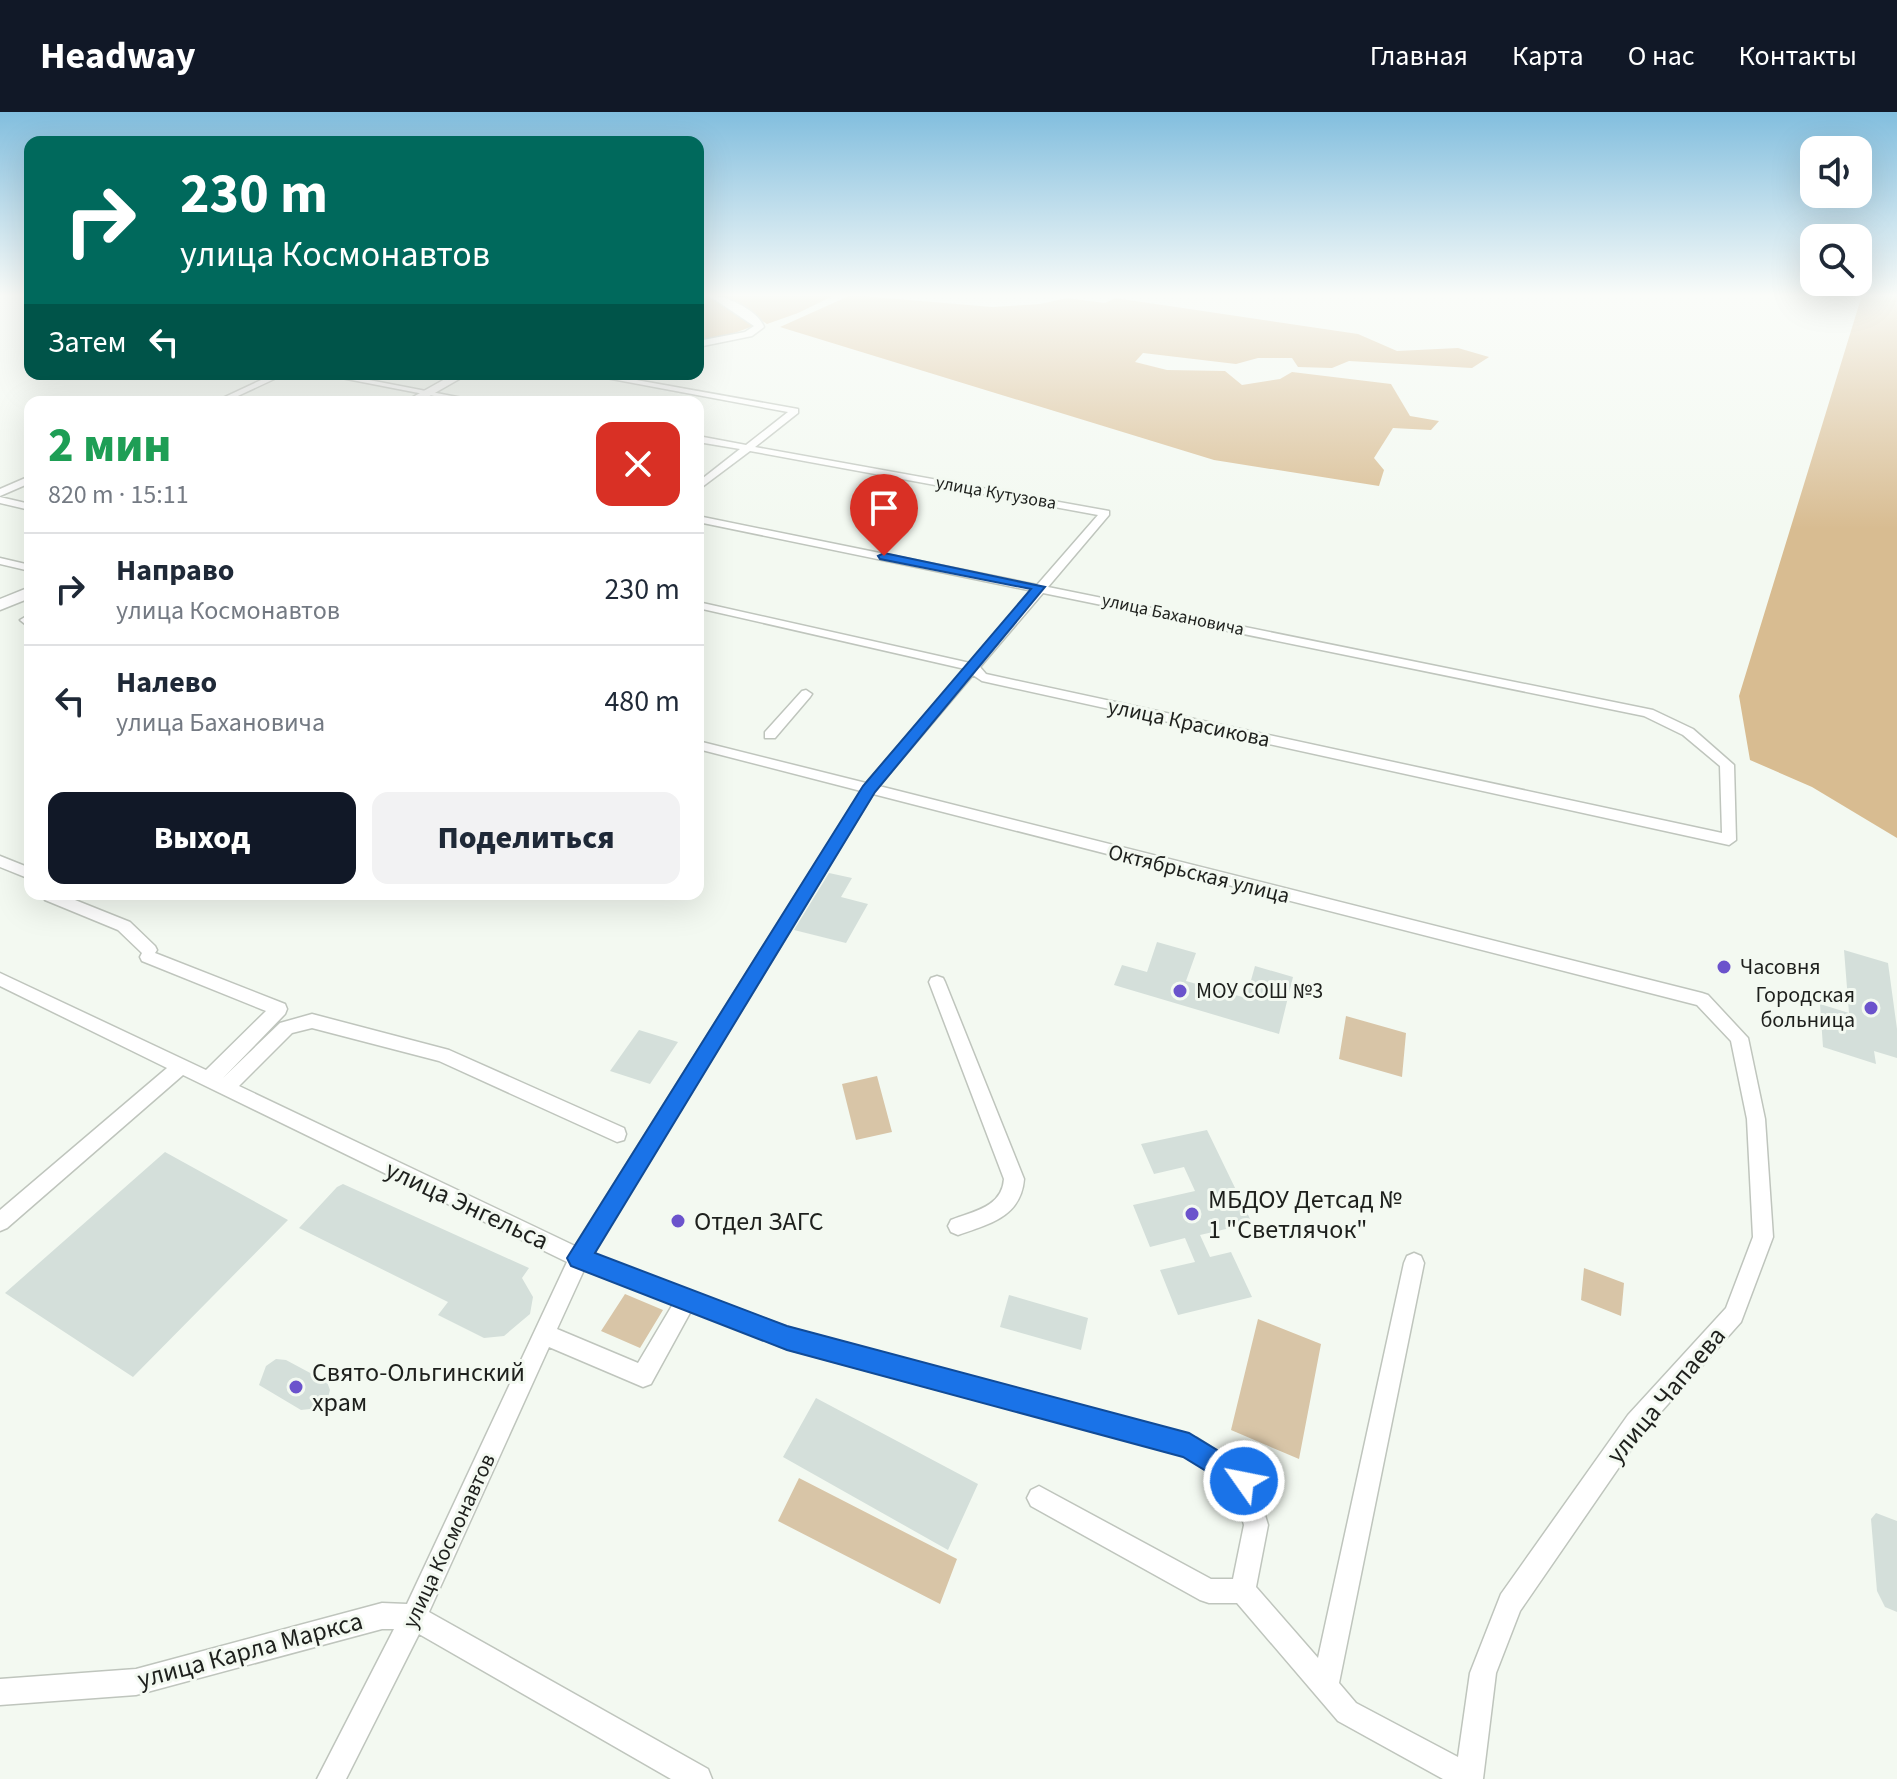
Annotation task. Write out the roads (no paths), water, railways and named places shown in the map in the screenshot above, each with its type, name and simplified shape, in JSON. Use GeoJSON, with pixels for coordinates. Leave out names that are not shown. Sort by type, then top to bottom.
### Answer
{"type":"FeatureCollection","features":[{"type":"Feature","properties":{"kind":"street"},"geometry":{"type":"LineString","coordinates":[[232,396],[268,380]]}},
{"type":"Feature","properties":{"kind":"street"},"geometry":{"type":"LineString","coordinates":[[357,380],[444,396]]}},
{"type":"Feature","properties":{"kind":"street"},"geometry":{"type":"LineString","coordinates":[[421,396],[451,380]]}},
{"type":"Feature","properties":{"kind":"street"},"geometry":{"type":"LineString","coordinates":[[622,380],[795,411],[704,482]]}},
{"type":"Feature","properties":{"kind":"street","name":"улица Кутузова"},"geometry":{"type":"LineString","coordinates":[[704,440],[1105,513]]}},
{"type":"Feature","properties":{"kind":"street"},"geometry":{"type":"LineString","coordinates":[[0,493],[24,482]]}},
{"type":"Feature","properties":{"kind":"street"},"geometry":{"type":"LineString","coordinates":[[0,500],[24,506]]}},
{"type":"Feature","properties":{"kind":"street","name":"улица Космонавтов"},"geometry":{"type":"LineString","coordinates":[[331,1779],[414,1617],[579,1258],[869,789],[1105,513]]}},
{"type":"Feature","properties":{"kind":"street","name":"улица Бахановича"},"geometry":{"type":"LineString","coordinates":[[704,520],[1648,713],[1688,732],[1727,765],[1729,840],[1683,832]]}},
{"type":"Feature","properties":{"kind":"street"},"geometry":{"type":"LineString","coordinates":[[0,561],[24,567]]}},
{"type":"Feature","properties":{"kind":"street"},"geometry":{"type":"LineString","coordinates":[[0,605],[24,595]]}},
{"type":"Feature","properties":{"kind":"street","name":"улица Красикова"},"geometry":{"type":"LineString","coordinates":[[704,606],[973,667],[982,677],[1683,832]]}},
{"type":"Feature","properties":{"kind":"street"},"geometry":{"type":"LineString","coordinates":[[770,735],[806,694]]}},
{"type":"Feature","properties":{"kind":"street","name":"Октябрьская улица"},"geometry":{"type":"LineString","coordinates":[[704,747],[1702,1000]]}},
{"type":"Feature","properties":{"kind":"street"},"geometry":{"type":"LineString","coordinates":[[0,861],[24,871]]}},
{"type":"Feature","properties":{"kind":"street"},"geometry":{"type":"LineString","coordinates":[[60,900],[124,926],[149,953],[279,1009],[217,1084]]}},
{"type":"Feature","properties":{"kind":"street","name":"улица Энгельса"},"geometry":{"type":"LineString","coordinates":[[0,979],[579,1258],[787,1338],[1189,1446],[1244,1481],[1256,1525],[1243,1591]]}},
{"type":"Feature","properties":{"kind":"street"},"geometry":{"type":"LineString","coordinates":[[937,982],[1014,1179],[1010,1202],[1004,1208],[958,1226]]}},
{"type":"Feature","properties":{"kind":"street","name":"улица Чапаева"},"geometry":{"type":"LineString","coordinates":[[1469,1778],[1483,1673],[1510,1603],[1636,1423],[1734,1315],[1763,1237],[1756,1119],[1739,1038],[1702,1000]]}},
{"type":"Feature","properties":{"kind":"street"},"geometry":{"type":"LineString","coordinates":[[217,1084],[286,1028],[312,1021],[443,1055],[617,1134]]}},
{"type":"Feature","properties":{"kind":"street"},"geometry":{"type":"LineString","coordinates":[[0,1222],[181,1066]]}},
{"type":"Feature","properties":{"kind":"street"},"geometry":{"type":"LineString","coordinates":[[1325,1687],[1414,1263]]}},
{"type":"Feature","properties":{"kind":"street"},"geometry":{"type":"LineString","coordinates":[[544,1334],[643,1376],[687,1299]]}},
{"type":"Feature","properties":{"kind":"street"},"geometry":{"type":"LineString","coordinates":[[1039,1498],[1209,1591],[1243,1591],[1347,1712],[1469,1778]]}},
{"type":"Feature","properties":{"kind":"street"},"geometry":{"type":"LineString","coordinates":[[414,1617],[698,1779]]}},
{"type":"Feature","properties":{"kind":"street","name":"улица Карла Маркса"},"geometry":{"type":"LineString","coordinates":[[0,1692],[136,1682],[374,1618],[414,1617]]}},
{"type":"Feature","properties":{"kind":"place","name":"Часовня"},"geometry":{"type":"Point","coordinates":[1724,967]}},
{"type":"Feature","properties":{"kind":"place","name":"МОУ СОШ №3"},"geometry":{"type":"Point","coordinates":[1180,991]}},
{"type":"Feature","properties":{"kind":"place","name":"Городская больница"},"geometry":{"type":"Point","coordinates":[1871,1008]}},
{"type":"Feature","properties":{"kind":"place","name":"МБДОУ Детсад № 1 \"Светлячок\""},"geometry":{"type":"Point","coordinates":[1192,1214]}},
{"type":"Feature","properties":{"kind":"place","name":"Отдел ЗАГС"},"geometry":{"type":"Point","coordinates":[678,1221]}},
{"type":"Feature","properties":{"kind":"place","name":"Свято-Ольгинский храм"},"geometry":{"type":"Point","coordinates":[296,1387]}}]}
